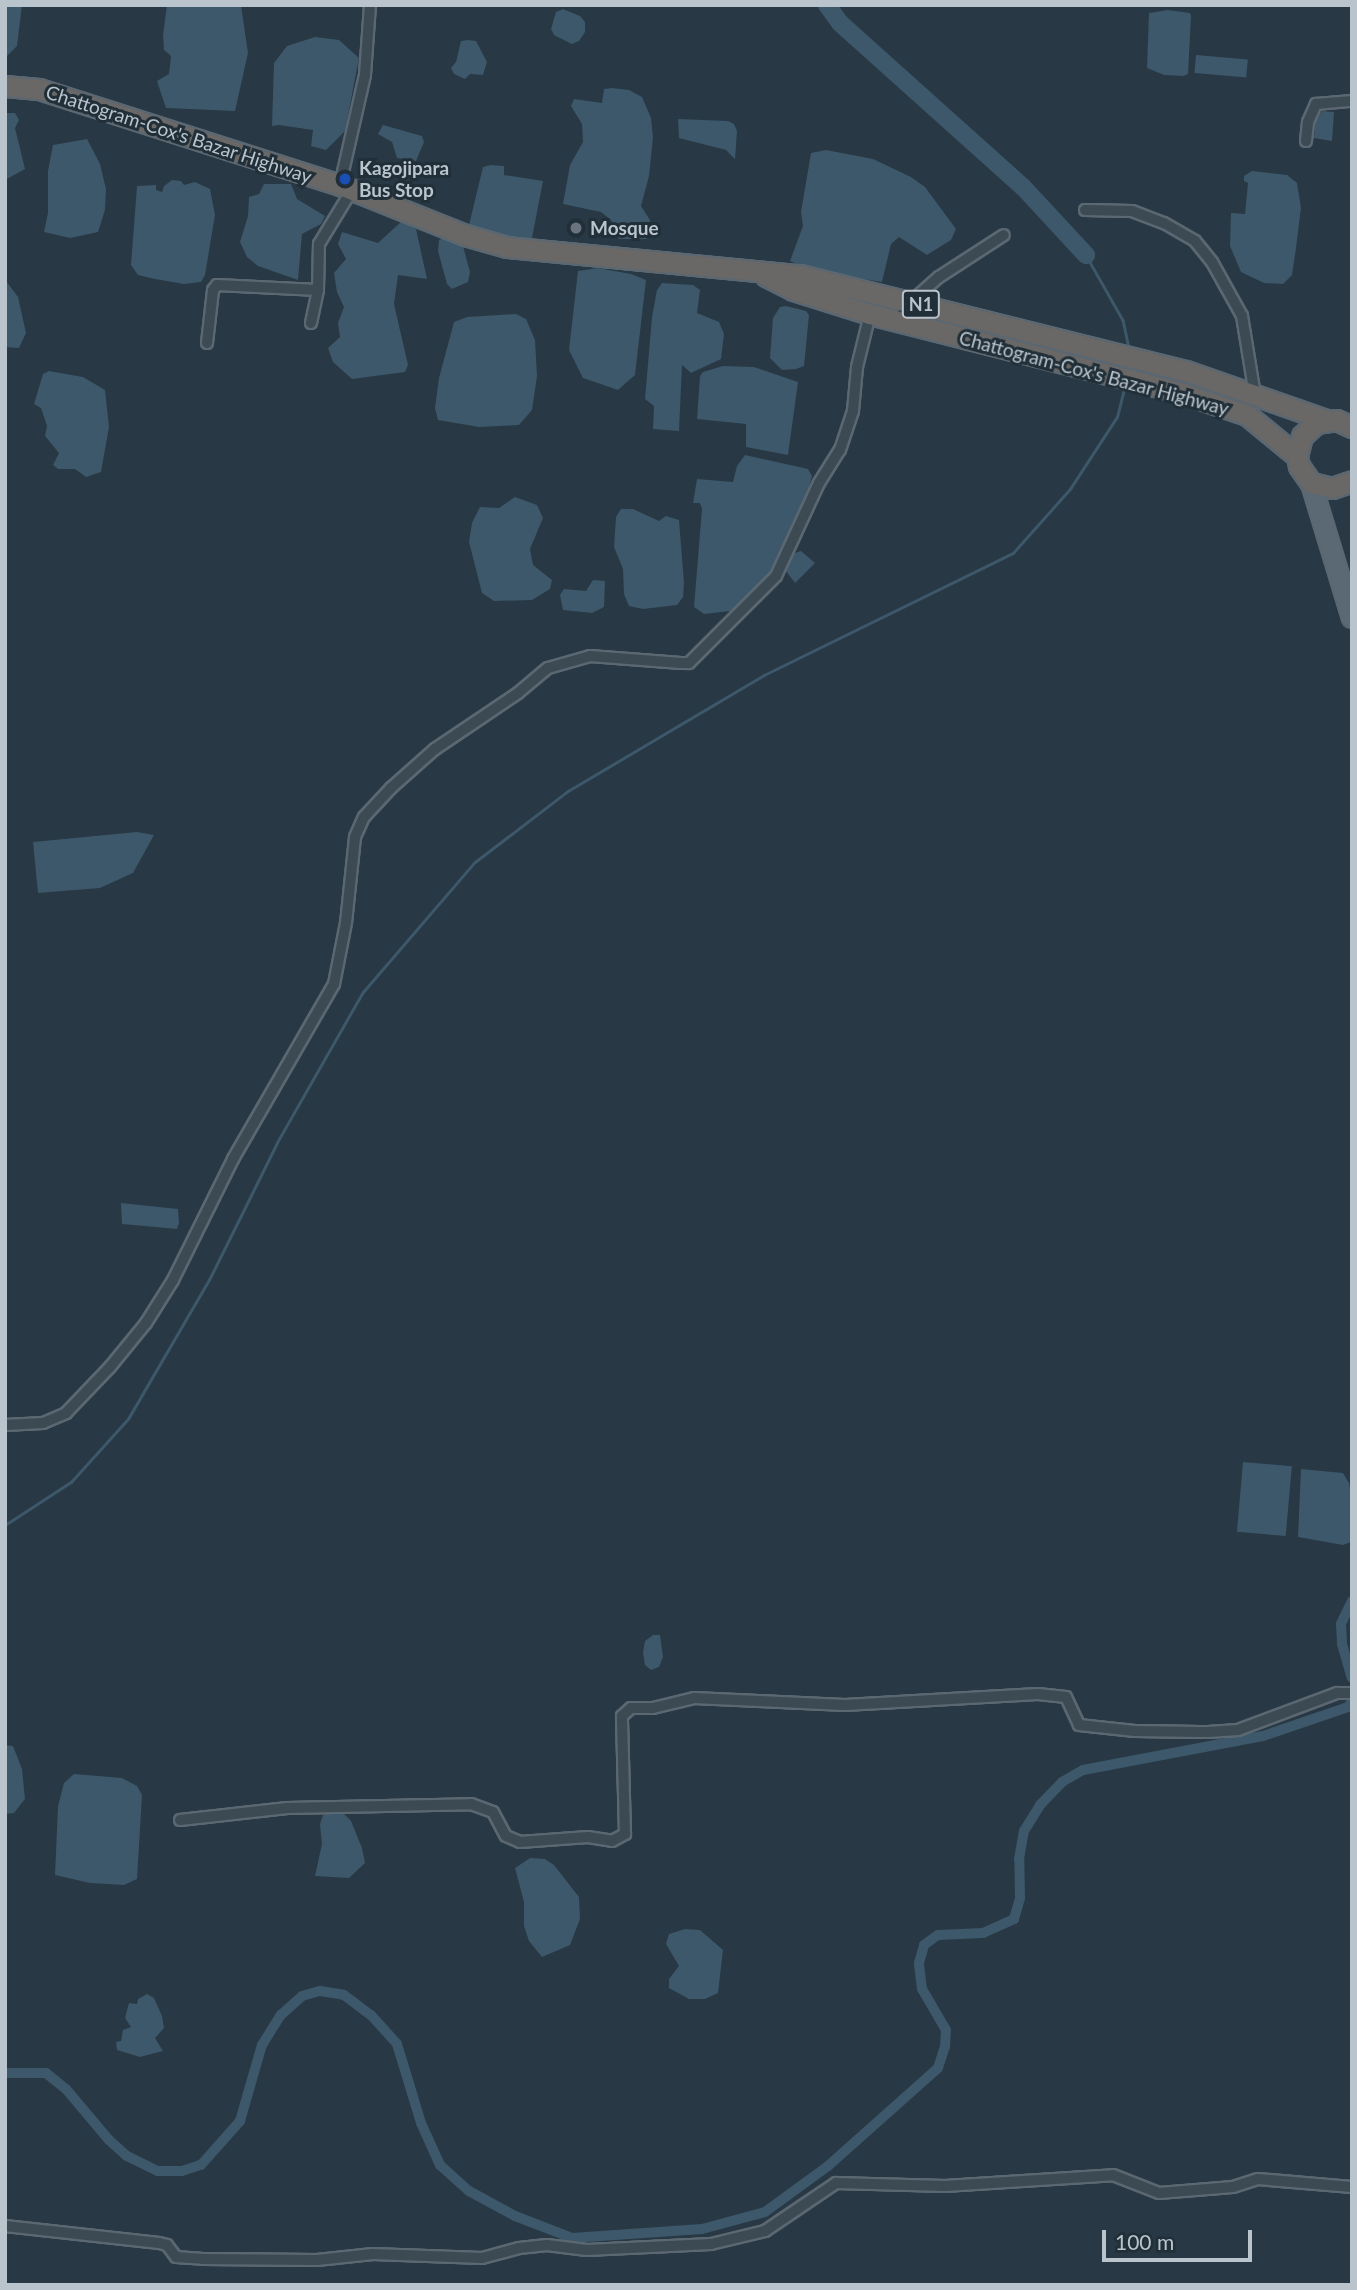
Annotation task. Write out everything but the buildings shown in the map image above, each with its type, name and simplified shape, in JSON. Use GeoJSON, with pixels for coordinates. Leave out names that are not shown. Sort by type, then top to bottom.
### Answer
{"type":"FeatureCollection","features":[{"type":"Feature","properties":{"kind":"highway","name":"Chattogram-Cox's Bazar Highway"},"geometry":{"type":"LineString","coordinates":[[5,86],[39,89],[346,187],[465,235],[507,247],[800,275],[1186,371],[1326,420]]}},
{"type":"Feature","properties":{"kind":"highway","name":"Chattogram-Cox's Bazar Highway"},"geometry":{"type":"LineString","coordinates":[[759,273],[793,289],[870,314],[1182,393],[1247,415],[1297,456]]}},
{"type":"Feature","properties":{"kind":"highway"},"geometry":{"type":"LineString","coordinates":[[1297,456],[1302,436],[1316,423],[1326,420]]}},
{"type":"Feature","properties":{"kind":"highway","name":"N1"},"geometry":{"type":"LineString","coordinates":[[1326,420],[1336,420],[1352,427]]}},
{"type":"Feature","properties":{"kind":"highway","name":"N1"},"geometry":{"type":"LineString","coordinates":[[1297,456],[1299,466],[1311,483]]}},
{"type":"Feature","properties":{"kind":"highway"},"geometry":{"type":"LineString","coordinates":[[1311,483],[1332,488],[1352,481]]}},
{"type":"Feature","properties":{"kind":"main road"},"geometry":{"type":"LineString","coordinates":[[1311,483],[1352,618]]}},
{"type":"Feature","properties":{"kind":"street"},"geometry":{"type":"LineString","coordinates":[[311,323],[318,290],[319,243],[346,187],[365,75],[370,5]]}},
{"type":"Feature","properties":{"kind":"street"},"geometry":{"type":"LineString","coordinates":[[1306,141],[1308,122],[1316,104],[1352,101]]}},
{"type":"Feature","properties":{"kind":"street"},"geometry":{"type":"LineString","coordinates":[[1085,210],[1132,211],[1164,223],[1195,241],[1212,262],[1242,316],[1255,395]]}},
{"type":"Feature","properties":{"kind":"street"},"geometry":{"type":"LineString","coordinates":[[898,320],[912,301],[949,270],[1004,235]]}},
{"type":"Feature","properties":{"kind":"street"},"geometry":{"type":"LineString","coordinates":[[207,343],[213,290],[217,285],[318,290]]}},
{"type":"Feature","properties":{"kind":"street"},"geometry":{"type":"LineString","coordinates":[[5,1425],[43,1423],[66,1413],[146,1323],[173,1280],[233,1158],[334,984],[346,923],[355,837],[364,817],[391,788],[435,749],[518,693],[548,668],[590,656],[689,663],[776,576],[819,483],[840,450],[853,411],[857,368],[870,314]]}},
{"type":"Feature","properties":{"kind":"street"},"geometry":{"type":"LineString","coordinates":[[180,1820],[287,1808],[471,1804],[493,1812],[506,1836],[520,1842],[588,1837],[612,1841],[625,1834],[622,1716],[631,1708],[714,1698],[845,1705],[1038,1694],[1066,1697],[1079,1725],[1135,1731],[1208,1732],[1238,1730],[1337,1693],[1352,1693]]}},
{"type":"Feature","properties":{"kind":"street"},"geometry":{"type":"LineString","coordinates":[[5,2226],[159,2243],[167,2245],[176,2257],[203,2259],[317,2260],[373,2254],[482,2258],[519,2248],[547,2245],[587,2250],[711,2244],[765,2231],[836,2183],[945,2186],[1113,2175],[1159,2193],[1233,2187],[1258,2179],[1352,2187]]}},
{"type":"Feature","properties":{"kind":"water"},"geometry":{"type":"Polygon","coordinates":[[[5,5],[22,5],[17,46],[5,58],[5,5]]]}},
{"type":"Feature","properties":{"kind":"water"},"geometry":{"type":"Polygon","coordinates":[[[167,5],[241,5],[248,53],[235,111],[166,108],[157,81],[169,74],[171,56],[164,50],[163,35],[167,5]]]}},
{"type":"Feature","properties":{"kind":"water"},"geometry":{"type":"Polygon","coordinates":[[[563,9],[580,16],[585,22],[585,32],[579,41],[572,44],[554,35],[551,29],[556,12],[563,9]]]}},
{"type":"Feature","properties":{"kind":"water"},"geometry":{"type":"Polygon","coordinates":[[[1168,10],[1190,13],[1191,16],[1188,74],[1183,76],[1164,75],[1147,68],[1149,13],[1168,10]]]}},
{"type":"Feature","properties":{"kind":"water"},"geometry":{"type":"Polygon","coordinates":[[[315,37],[339,40],[359,58],[345,131],[326,150],[311,146],[313,130],[272,126],[274,63],[287,46],[315,37]]]}},
{"type":"Feature","properties":{"kind":"water"},"geometry":{"type":"Polygon","coordinates":[[[461,41],[476,41],[487,62],[483,75],[470,74],[465,79],[454,74],[451,68],[456,62],[461,41]]]}},
{"type":"Feature","properties":{"kind":"water"},"geometry":{"type":"Polygon","coordinates":[[[1196,55],[1248,60],[1246,77],[1194,73],[1196,55]]]}},
{"type":"Feature","properties":{"kind":"water"},"geometry":{"type":"Polygon","coordinates":[[[604,89],[629,90],[642,97],[651,118],[653,137],[649,176],[641,206],[650,220],[651,235],[646,239],[619,239],[611,220],[601,212],[563,204],[570,165],[583,142],[582,124],[571,106],[574,99],[602,103],[604,89]]]}},
{"type":"Feature","properties":{"kind":"water"},"geometry":{"type":"Polygon","coordinates":[[[1322,111],[1334,112],[1332,141],[1314,138],[1315,122],[1322,111]]]}},
{"type":"Feature","properties":{"kind":"water"},"geometry":{"type":"Polygon","coordinates":[[[5,113],[15,113],[19,120],[15,128],[25,169],[5,180],[5,113]]]}},
{"type":"Feature","properties":{"kind":"water"},"geometry":{"type":"Polygon","coordinates":[[[678,119],[728,121],[734,124],[737,131],[735,159],[726,150],[679,138],[678,119]]]}},
{"type":"Feature","properties":{"kind":"water"},"geometry":{"type":"Polygon","coordinates":[[[383,125],[422,136],[424,142],[416,161],[397,158],[392,142],[378,134],[383,125]]]}},
{"type":"Feature","properties":{"kind":"water"},"geometry":{"type":"Polygon","coordinates":[[[87,139],[100,164],[106,189],[105,210],[98,232],[70,238],[44,232],[48,213],[48,171],[53,145],[87,139]]]}},
{"type":"Feature","properties":{"kind":"water"},"geometry":{"type":"Polygon","coordinates":[[[826,150],[873,159],[911,177],[925,187],[956,229],[951,240],[927,255],[899,237],[891,244],[882,282],[814,271],[790,261],[803,226],[801,212],[811,153],[826,150]]]}},
{"type":"Feature","properties":{"kind":"water"},"geometry":{"type":"Polygon","coordinates":[[[504,166],[504,175],[543,181],[532,238],[514,239],[486,233],[469,225],[483,167],[504,166]]]}},
{"type":"Feature","properties":{"kind":"water"},"geometry":{"type":"Polygon","coordinates":[[[1252,171],[1287,175],[1297,183],[1301,208],[1296,248],[1292,275],[1283,284],[1264,283],[1241,272],[1230,246],[1231,213],[1245,214],[1248,183],[1244,181],[1244,176],[1252,171]]]}},
{"type":"Feature","properties":{"kind":"water"},"geometry":{"type":"Polygon","coordinates":[[[172,180],[181,181],[184,185],[195,182],[210,189],[215,215],[205,275],[201,282],[184,284],[138,275],[131,265],[137,186],[156,185],[156,190],[162,192],[164,186],[172,180]]]}},
{"type":"Feature","properties":{"kind":"water"},"geometry":{"type":"Polygon","coordinates":[[[264,184],[291,184],[297,199],[325,216],[321,224],[302,234],[298,280],[258,266],[247,257],[240,242],[248,216],[249,197],[259,194],[264,184]]]}},
{"type":"Feature","properties":{"kind":"water"},"geometry":{"type":"Polygon","coordinates":[[[402,221],[416,229],[427,279],[398,275],[394,304],[408,365],[405,372],[352,379],[333,362],[328,348],[340,337],[338,323],[344,307],[337,292],[334,273],[346,259],[338,244],[342,232],[378,243],[402,221]]]}},
{"type":"Feature","properties":{"kind":"water"},"geometry":{"type":"Polygon","coordinates":[[[443,238],[463,246],[470,272],[468,282],[452,289],[447,284],[438,251],[439,240],[443,238]]]}},
{"type":"Feature","properties":{"kind":"water"},"geometry":{"type":"Polygon","coordinates":[[[598,268],[631,274],[646,280],[635,375],[618,390],[583,378],[569,350],[578,271],[598,268]]]}},
{"type":"Feature","properties":{"kind":"water"},"geometry":{"type":"Polygon","coordinates":[[[6,281],[18,297],[26,333],[19,348],[5,347],[6,281]]]}},
{"type":"Feature","properties":{"kind":"water"},"geometry":{"type":"Polygon","coordinates":[[[662,283],[693,285],[700,290],[697,313],[719,322],[724,334],[721,359],[691,373],[682,365],[679,431],[653,429],[654,406],[645,399],[652,317],[657,290],[662,283]]]}},
{"type":"Feature","properties":{"kind":"water"},"geometry":{"type":"Polygon","coordinates":[[[780,307],[806,311],[809,315],[804,366],[782,370],[770,358],[773,318],[780,307]]]}},
{"type":"Feature","properties":{"kind":"water"},"geometry":{"type":"Polygon","coordinates":[[[516,314],[526,319],[535,340],[537,376],[532,410],[519,425],[479,427],[438,420],[435,408],[439,378],[454,322],[467,317],[516,314]]]}},
{"type":"Feature","properties":{"kind":"water"},"geometry":{"type":"Polygon","coordinates":[[[723,366],[754,367],[798,382],[788,455],[746,447],[746,424],[697,419],[700,376],[703,372],[723,366]]]}},
{"type":"Feature","properties":{"kind":"water"},"geometry":{"type":"Polygon","coordinates":[[[49,371],[83,377],[105,390],[109,427],[101,472],[86,477],[75,469],[58,469],[53,465],[59,453],[45,436],[47,426],[41,408],[34,404],[43,374],[49,371]]]}},
{"type":"Feature","properties":{"kind":"water"},"geometry":{"type":"Polygon","coordinates":[[[745,455],[808,469],[812,476],[805,503],[774,574],[759,583],[744,602],[730,611],[704,614],[694,607],[702,509],[700,503],[693,503],[697,479],[733,482],[737,466],[745,455]]]}},
{"type":"Feature","properties":{"kind":"water"},"geometry":{"type":"Polygon","coordinates":[[[515,497],[537,505],[543,518],[530,549],[533,565],[552,580],[550,589],[532,600],[494,601],[482,593],[469,542],[472,523],[480,507],[499,508],[515,497]]]}},
{"type":"Feature","properties":{"kind":"water"},"geometry":{"type":"Polygon","coordinates":[[[621,509],[633,509],[659,521],[666,516],[679,520],[684,583],[683,597],[677,605],[643,609],[629,606],[624,594],[623,569],[614,547],[616,517],[621,509]]]}},
{"type":"Feature","properties":{"kind":"water"},"geometry":{"type":"Polygon","coordinates":[[[801,551],[815,563],[795,583],[786,571],[786,564],[795,553],[801,551]]]}},
{"type":"Feature","properties":{"kind":"water"},"geometry":{"type":"Polygon","coordinates":[[[593,580],[605,581],[604,607],[592,613],[563,610],[560,595],[564,589],[586,591],[593,580]]]}},
{"type":"Feature","properties":{"kind":"water"},"geometry":{"type":"Polygon","coordinates":[[[137,832],[154,835],[133,873],[100,888],[38,893],[33,842],[137,832]]]}},
{"type":"Feature","properties":{"kind":"water"},"geometry":{"type":"Polygon","coordinates":[[[121,1203],[178,1209],[177,1229],[122,1224],[121,1203]]]}},
{"type":"Feature","properties":{"kind":"water"},"geometry":{"type":"Polygon","coordinates":[[[1243,1462],[1292,1466],[1286,1536],[1237,1532],[1243,1462]]]}},
{"type":"Feature","properties":{"kind":"water"},"geometry":{"type":"Polygon","coordinates":[[[1301,1469],[1343,1473],[1349,1483],[1352,1499],[1351,1542],[1343,1545],[1298,1537],[1301,1469]]]}},
{"type":"Feature","properties":{"kind":"water"},"geometry":{"type":"Polygon","coordinates":[[[653,1635],[660,1635],[663,1657],[659,1667],[651,1670],[645,1665],[643,1653],[645,1641],[653,1635]]]}},
{"type":"Feature","properties":{"kind":"water"},"geometry":{"type":"Polygon","coordinates":[[[5,1745],[13,1746],[22,1769],[25,1799],[14,1813],[5,1814],[5,1745]]]}},
{"type":"Feature","properties":{"kind":"water"},"geometry":{"type":"Polygon","coordinates":[[[74,1774],[122,1778],[137,1786],[142,1795],[137,1879],[124,1885],[90,1883],[55,1875],[58,1806],[64,1783],[74,1774]]]}},
{"type":"Feature","properties":{"kind":"water"},"geometry":{"type":"Polygon","coordinates":[[[343,1813],[351,1821],[362,1848],[365,1863],[349,1878],[315,1876],[322,1844],[320,1824],[323,1815],[343,1813]]]}},
{"type":"Feature","properties":{"kind":"water"},"geometry":{"type":"Polygon","coordinates":[[[530,1858],[545,1859],[554,1865],[579,1897],[580,1919],[570,1945],[542,1957],[529,1941],[524,1926],[524,1902],[515,1868],[530,1858]]]}},
{"type":"Feature","properties":{"kind":"water"},"geometry":{"type":"Polygon","coordinates":[[[685,1929],[700,1930],[723,1950],[718,1993],[705,1999],[689,1999],[669,1988],[669,1979],[679,1966],[666,1944],[669,1934],[685,1929]]]}},
{"type":"Feature","properties":{"kind":"water"},"geometry":{"type":"Polygon","coordinates":[[[147,1994],[154,1998],[162,2016],[164,2028],[155,2038],[163,2051],[140,2057],[117,2050],[116,2042],[121,2041],[123,2030],[131,2027],[125,2018],[129,2003],[137,2004],[138,1999],[147,1994]]]}},
{"type":"Feature","properties":{"kind":"waterway"},"geometry":{"type":"LineString","coordinates":[[827,5],[840,23],[1023,187],[1086,255]]}},
{"type":"Feature","properties":{"kind":"waterway"},"geometry":{"type":"LineString","coordinates":[[1086,255],[1123,320],[1129,349]]}},
{"type":"Feature","properties":{"kind":"waterway"},"geometry":{"type":"LineString","coordinates":[[5,1525],[71,1482],[128,1419],[209,1280],[279,1139],[363,992],[475,862],[568,791],[764,675],[1013,553],[1070,489],[1117,417],[1125,386]]}},
{"type":"Feature","properties":{"kind":"waterway"},"geometry":{"type":"LineString","coordinates":[[1352,1601],[1341,1624],[1342,1644],[1352,1678]]}},
{"type":"Feature","properties":{"kind":"waterway"},"geometry":{"type":"LineString","coordinates":[[5,2073],[46,2073],[66,2089],[109,2140],[127,2156],[158,2171],[182,2171],[201,2165],[240,2121],[262,2045],[281,2015],[302,1996],[320,1991],[344,1995],[371,2015],[397,2044],[421,2123],[440,2165],[469,2191],[515,2216],[572,2238],[702,2229],[765,2212],[828,2166],[938,2068],[945,2047],[946,2030],[922,1989],[919,1963],[924,1945],[938,1935],[983,1933],[1014,1919],[1020,1898],[1019,1859],[1024,1831],[1040,1805],[1062,1782],[1083,1770],[1263,1736],[1348,1707],[1352,1701]]}},
{"type":"Feature","properties":{"kind":"place","name":"Kagojipara Bus Stop"},"geometry":{"type":"Point","coordinates":[345,179]}},
{"type":"Feature","properties":{"kind":"place","name":"Mosque"},"geometry":{"type":"Point","coordinates":[576,228]}}]}
